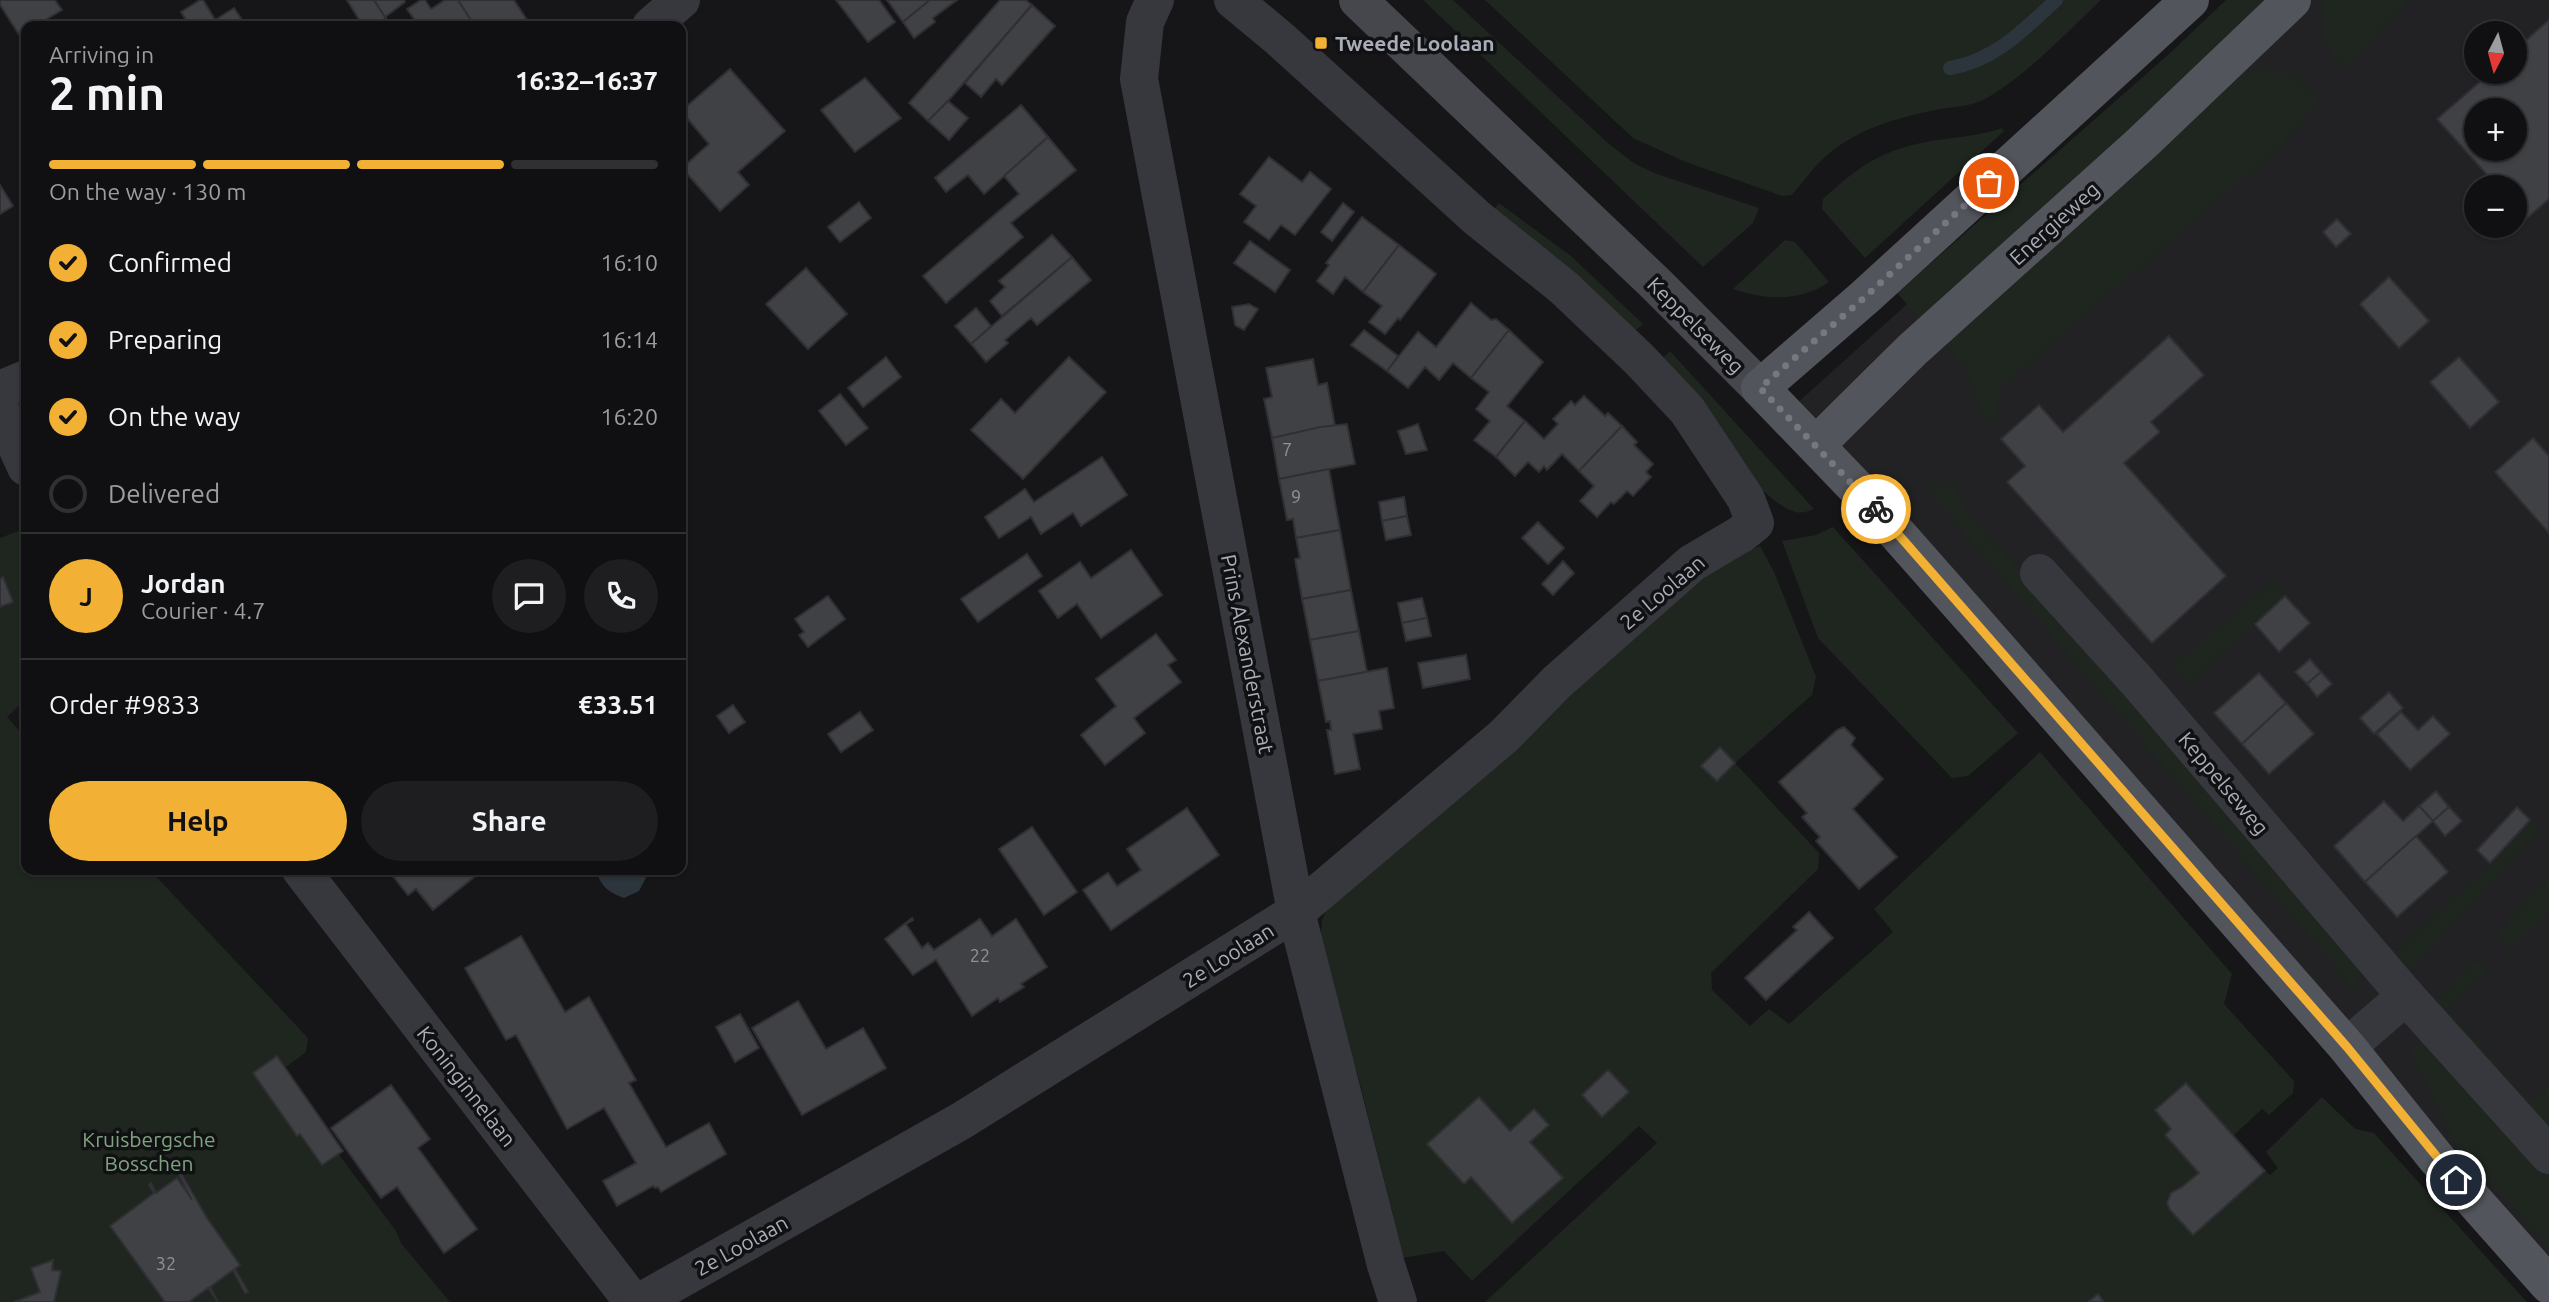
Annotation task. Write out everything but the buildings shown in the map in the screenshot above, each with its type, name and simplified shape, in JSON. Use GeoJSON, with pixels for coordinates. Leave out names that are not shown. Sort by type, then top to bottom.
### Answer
{"type":"FeatureCollection","features":[{"type":"Feature","properties":{"kind":"main road","name":"Keppelseweg"},"geometry":{"type":"LineString","coordinates":[[1359,0],[1667,295],[1816,445],[1976,623],[2347,1047],[2437,1160],[2549,1285]]}},
{"type":"Feature","properties":{"kind":"main road"},"geometry":{"type":"LineString","coordinates":[[1760,388],[1865,297],[2190,0]]}},
{"type":"Feature","properties":{"kind":"main road","name":"Energieweg"},"geometry":{"type":"LineString","coordinates":[[1816,445],[1912,350],[2142,143],[2292,0]]}},
{"type":"Feature","properties":{"kind":"street"},"geometry":{"type":"LineString","coordinates":[[657,21],[681,0]]}},
{"type":"Feature","properties":{"kind":"street","name":"Prins Alexanderstraat"},"geometry":{"type":"LineString","coordinates":[[1155,0],[1145,22],[1139,79],[1296,912],[1386,1265],[1398,1302]]}},
{"type":"Feature","properties":{"kind":"street","name":"2e Loolaan"},"geometry":{"type":"LineString","coordinates":[[640,1302],[961,1121],[1296,912],[1504,736],[1557,682],[1692,563],[1755,523],[1746,499],[1687,410],[1639,359],[1563,288],[1477,218],[1280,39],[1233,0]]}},
{"type":"Feature","properties":{"kind":"street"},"geometry":{"type":"LineString","coordinates":[[0,390],[21,381]]}},
{"type":"Feature","properties":{"kind":"street"},"geometry":{"type":"LineString","coordinates":[[0,409],[21,456]]}},
{"type":"Feature","properties":{"kind":"street","name":"Keppelseweg"},"geometry":{"type":"LineString","coordinates":[[2039,573],[2137,681],[2406,996],[2549,1155]]}},
{"type":"Feature","properties":{"kind":"street","name":"Koninginnelaan"},"geometry":{"type":"LineString","coordinates":[[305,875],[633,1302]]}},
{"type":"Feature","properties":{"kind":"street"},"geometry":{"type":"LineString","coordinates":[[2347,1047],[2406,996]]}},
{"type":"Feature","properties":{"kind":"shaded area"},"geometry":{"type":"Polygon","coordinates":[[[2242,0],[2549,0],[2549,1288],[1795,405],[2242,0]]]}},
{"type":"Feature","properties":{"kind":"shaded area"},"geometry":{"type":"Polygon","coordinates":[[[598,875],[647,875],[639,891],[624,898],[606,888],[598,875]]]}},
{"type":"Feature","properties":{"kind":"green space"},"geometry":{"type":"Polygon","coordinates":[[[1423,0],[1453,0],[1609,144],[1635,164],[1759,208],[1753,223],[1703,267],[1423,0]]]}},
{"type":"Feature","properties":{"kind":"green space"},"geometry":{"type":"Polygon","coordinates":[[[1485,0],[2101,0],[2032,65],[1987,98],[1967,105],[1904,117],[1867,130],[1827,155],[1792,195],[1782,196],[1686,162],[1633,138],[1485,0]]]}},
{"type":"Feature","properties":{"kind":"green space"},"geometry":{"type":"Polygon","coordinates":[[[2226,0],[2276,0],[1922,321],[1897,293],[2169,54],[2226,0]]]}},
{"type":"Feature","properties":{"kind":"green space"},"geometry":{"type":"Polygon","coordinates":[[[2321,0],[2408,0],[2346,70],[2324,43],[2321,0]]]}},
{"type":"Feature","properties":{"kind":"green space"},"geometry":{"type":"Polygon","coordinates":[[[2236,71],[2294,73],[2319,101],[2275,152],[2002,387],[1992,428],[1984,419],[1971,378],[1941,338],[2236,71]]]}},
{"type":"Feature","properties":{"kind":"green space"},"geometry":{"type":"Polygon","coordinates":[[[2002,128],[2004,131],[1865,258],[1822,209],[1823,199],[1835,188],[1870,162],[1895,150],[2002,128]]]}},
{"type":"Feature","properties":{"kind":"green space"},"geometry":{"type":"Polygon","coordinates":[[[1499,203],[1571,256],[1643,324],[1636,330],[1492,212],[1499,203]]]}},
{"type":"Feature","properties":{"kind":"green space"},"geometry":{"type":"Polygon","coordinates":[[[1785,240],[1795,242],[1829,282],[1806,293],[1783,297],[1733,289],[1785,240]]]}},
{"type":"Feature","properties":{"kind":"green space"},"geometry":{"type":"Polygon","coordinates":[[[1670,351],[1814,509],[1793,511],[1777,502],[1760,487],[1723,444],[1663,358],[1670,351]]]}},
{"type":"Feature","properties":{"kind":"green space"},"geometry":{"type":"Polygon","coordinates":[[[1953,485],[1969,515],[2154,721],[2362,966],[2355,990],[1924,486],[1953,485]]]}},
{"type":"Feature","properties":{"kind":"green space"},"geometry":{"type":"Polygon","coordinates":[[[1833,527],[2018,733],[1968,776],[1952,778],[1818,638],[1782,541],[1816,535],[1833,527]]]}},
{"type":"Feature","properties":{"kind":"green space","name":"Kruisbergsche Bosschen"},"geometry":{"type":"Polygon","coordinates":[[[21,530],[21,704],[7,717],[21,732],[21,875],[155,875],[308,1038],[306,1052],[278,1073],[396,1231],[401,1243],[450,1302],[0,1302],[0,538],[21,530]]]}},
{"type":"Feature","properties":{"kind":"green space"},"geometry":{"type":"Polygon","coordinates":[[[1760,546],[1774,572],[1816,677],[1812,695],[1735,763],[1819,853],[1818,869],[1711,973],[1712,990],[1750,1026],[1769,1009],[1789,1024],[1893,932],[1874,909],[2040,752],[2232,974],[2224,1004],[2294,1081],[2293,1093],[2269,1115],[2262,1109],[2233,1136],[2270,1175],[2278,1168],[2266,1152],[2322,1097],[2355,1129],[2374,1133],[2527,1302],[1485,1302],[1657,1143],[1639,1126],[1472,1281],[1444,1251],[1396,1259],[1392,1211],[1357,1072],[1345,1058],[1321,936],[1322,920],[1329,904],[1715,562],[1760,546]],[[1720,748],[1702,765],[1717,781],[1735,763],[1720,748]]]}},
{"type":"Feature","properties":{"kind":"green space"},"geometry":{"type":"Polygon","coordinates":[[[2273,582],[2285,596],[2189,684],[2172,665],[2273,582]]]}},
{"type":"Feature","properties":{"kind":"green space"},"geometry":{"type":"Polygon","coordinates":[[[2530,820],[2539,829],[2422,960],[2405,974],[2391,957],[2490,863],[2530,820]]]}},
{"type":"Feature","properties":{"kind":"green space"},"geometry":{"type":"Polygon","coordinates":[[[2549,877],[2549,913],[2508,952],[2500,931],[2549,877]]]}},
{"type":"Feature","properties":{"kind":"green space"},"geometry":{"type":"Polygon","coordinates":[[[2473,962],[2489,970],[2446,1008],[2531,1102],[2549,1086],[2549,1133],[2433,1004],[2473,962]]]}},
{"type":"Feature","properties":{"kind":"green space"},"geometry":{"type":"Polygon","coordinates":[[[2423,1039],[2549,1178],[2549,1247],[2454,1142],[2410,1052],[2423,1039]]]}},
{"type":"Feature","properties":{"kind":"waterway"},"geometry":{"type":"LineString","coordinates":[[1950,68],[1995,51],[2056,0]]}},
{"type":"Feature","properties":{"kind":"way so far"},"geometry":{"type":"LineString","coordinates":[[1876,509],[1760,388],[1865,297],[1989,183]]}},
{"type":"Feature","properties":{"kind":"place","name":"Tweede Loolaan"},"geometry":{"type":"Point","coordinates":[1321,43]}},
{"type":"Feature","properties":{"kind":"route"},"geometry":{"type":"LineString","coordinates":[[1876,509],[2347,1047],[2456,1180]]}}]}
